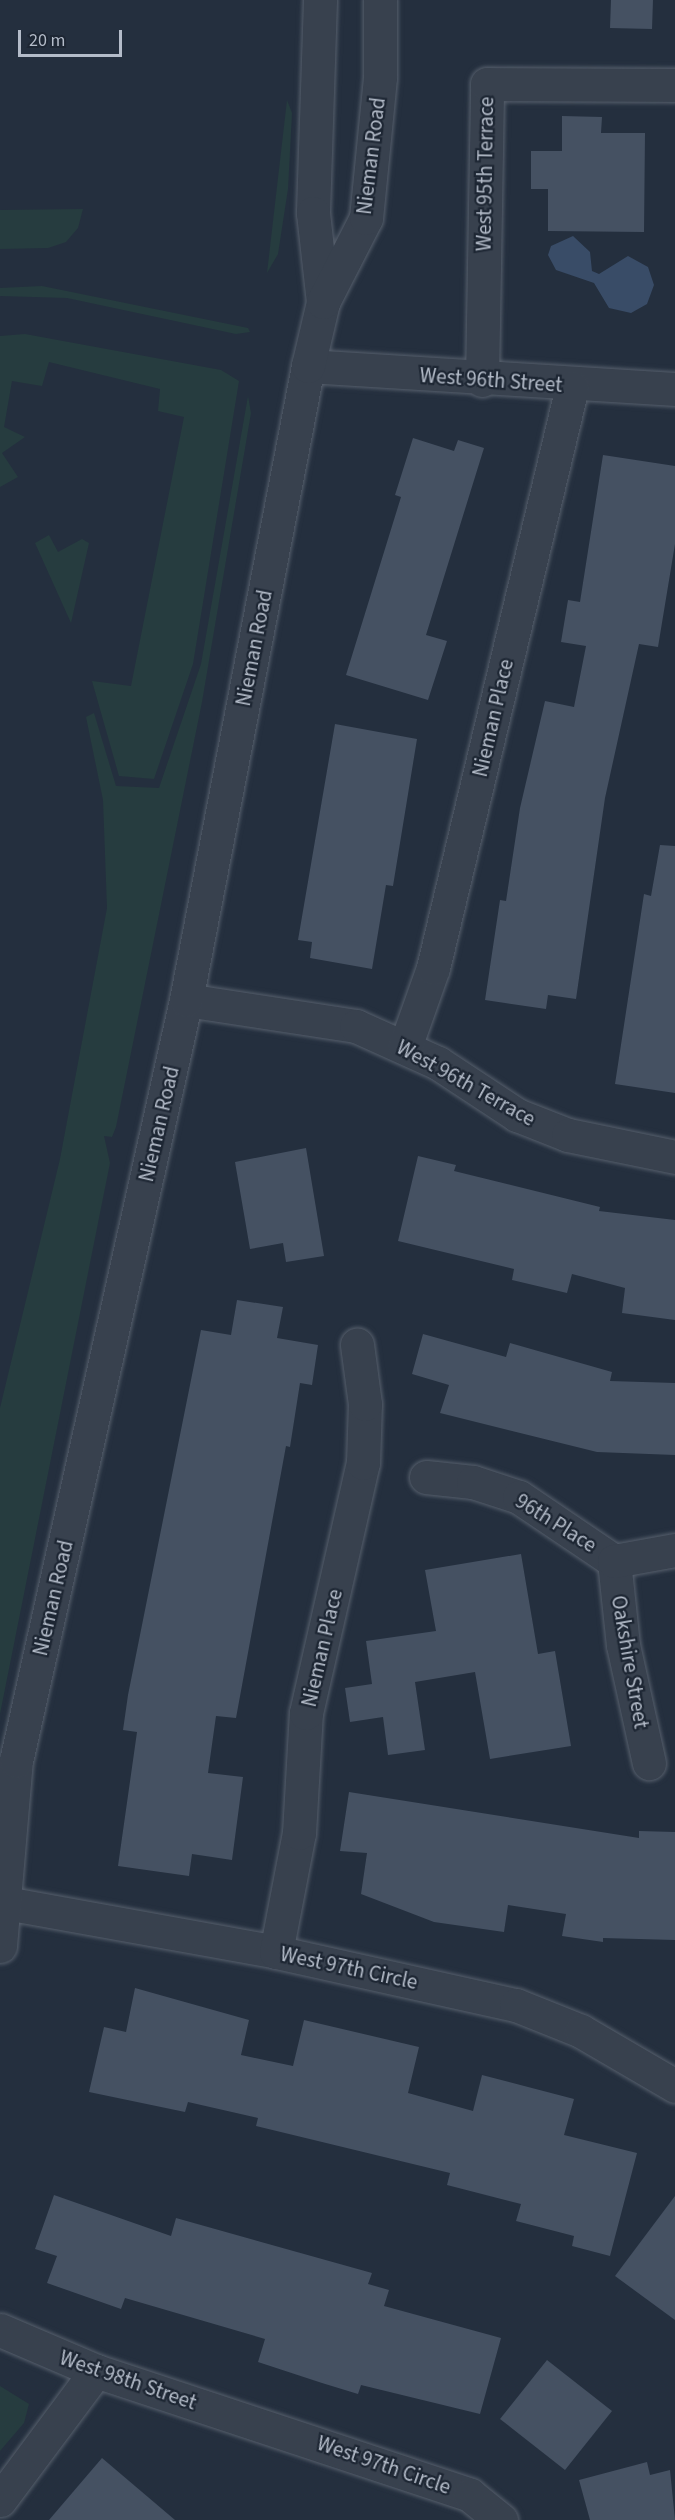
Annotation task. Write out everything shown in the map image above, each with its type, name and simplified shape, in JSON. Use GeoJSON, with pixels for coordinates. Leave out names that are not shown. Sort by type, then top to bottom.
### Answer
{"type":"FeatureCollection","features":[{"type":"Feature","properties":{"kind":"street","name":"Nieman Road"},"geometry":{"type":"LineString","coordinates":[[320,0],[313,213],[323,302]]}},
{"type":"Feature","properties":{"kind":"street","name":"Nieman Road"},"geometry":{"type":"LineString","coordinates":[[0,1946],[16,1761],[186,1000],[308,366],[323,302],[366,218],[380,77],[380,0]]}},
{"type":"Feature","properties":{"kind":"street","name":"West 95th Terrace"},"geometry":{"type":"LineString","coordinates":[[482,380],[487,84],[675,85]]}},
{"type":"Feature","properties":{"kind":"street","name":"West 96th Street"},"geometry":{"type":"LineString","coordinates":[[308,366],[572,387],[675,389]]}},
{"type":"Feature","properties":{"kind":"street","name":"Nieman Place"},"geometry":{"type":"LineString","coordinates":[[405,1047],[433,968],[572,387]]}},
{"type":"Feature","properties":{"kind":"street","name":"West 96th Terrace"},"geometry":{"type":"LineString","coordinates":[[186,1000],[356,1026],[405,1047],[517,1115],[568,1135],[675,1157]]}},
{"type":"Feature","properties":{"kind":"street","name":"Nieman Place"},"geometry":{"type":"LineString","coordinates":[[276,1952],[301,1821],[306,1713],[363,1463],[365,1404],[357,1345]]}},
{"type":"Feature","properties":{"kind":"street","name":"96th Place"},"geometry":{"type":"LineString","coordinates":[[426,1477],[473,1482],[519,1497],[614,1561]]}},
{"type":"Feature","properties":{"kind":"street"},"geometry":{"type":"LineString","coordinates":[[614,1561],[675,1550]]}},
{"type":"Feature","properties":{"kind":"street","name":"Oakshire Street"},"geometry":{"type":"LineString","coordinates":[[614,1561],[623,1645],[649,1763]]}},
{"type":"Feature","properties":{"kind":"street","name":"West 97th Circle"},"geometry":{"type":"LineString","coordinates":[[5,1903],[276,1952],[516,2005],[581,2031],[675,2086]]}},
{"type":"Feature","properties":{"kind":"street","name":"West 98th Street"},"geometry":{"type":"LineString","coordinates":[[0,2330],[96,2371],[259,2423]]}},
{"type":"Feature","properties":{"kind":"street"},"geometry":{"type":"LineString","coordinates":[[0,2500],[96,2371]]}},
{"type":"Feature","properties":{"kind":"street","name":"West 97th Circle"},"geometry":{"type":"LineString","coordinates":[[259,2423],[470,2495],[501,2520]]}},
{"type":"Feature","properties":{"kind":"green space"},"geometry":{"type":"Polygon","coordinates":[[[287,100],[292,113],[288,189],[278,254],[267,273],[287,100]]]}},
{"type":"Feature","properties":{"kind":"green space"},"geometry":{"type":"Polygon","coordinates":[[[83,209],[78,228],[66,242],[48,248],[0,249],[0,210],[83,209]]]}},
{"type":"Feature","properties":{"kind":"green space"},"geometry":{"type":"Polygon","coordinates":[[[42,286],[248,328],[250,332],[236,334],[67,298],[0,296],[0,288],[42,286]]]}},
{"type":"Feature","properties":{"kind":"green space"},"geometry":{"type":"Polygon","coordinates":[[[25,334],[221,370],[239,381],[193,664],[154,779],[119,776],[92,681],[131,686],[184,417],[158,411],[160,389],[49,362],[42,386],[12,381],[4,427],[25,437],[2,453],[18,477],[0,487],[0,336],[25,334]]]}},
{"type":"Feature","properties":{"kind":"green space"},"geometry":{"type":"Polygon","coordinates":[[[248,396],[251,413],[202,702],[116,1127],[112,1137],[104,1136],[110,1163],[0,1714],[0,1408],[60,1159],[107,908],[103,800],[86,717],[94,713],[116,786],[159,788],[201,664],[248,396]]]}},
{"type":"Feature","properties":{"kind":"green space"},"geometry":{"type":"Polygon","coordinates":[[[49,535],[58,552],[82,539],[89,543],[71,623],[35,543],[49,535]]]}},
{"type":"Feature","properties":{"kind":"green space"},"geometry":{"type":"Polygon","coordinates":[[[0,2386],[29,2404],[24,2423],[0,2451],[0,2386]]]}},
{"type":"Feature","properties":{"kind":"water"},"geometry":{"type":"Polygon","coordinates":[[[573,236],[590,252],[592,271],[599,274],[628,256],[648,267],[654,285],[647,304],[631,313],[609,308],[594,283],[556,270],[548,255],[551,246],[573,236]]]}},
{"type":"Feature","properties":{"kind":"building"},"geometry":{"type":"Polygon","coordinates":[[[611,0],[653,0],[652,29],[610,28],[611,0]]]}},
{"type":"Feature","properties":{"kind":"building"},"geometry":{"type":"Polygon","coordinates":[[[562,116],[602,117],[601,133],[645,133],[644,232],[548,231],[548,189],[531,189],[531,151],[562,151],[562,116]]]}},
{"type":"Feature","properties":{"kind":"building"},"geometry":{"type":"Polygon","coordinates":[[[413,438],[454,451],[458,440],[484,448],[426,635],[447,641],[428,700],[346,675],[401,497],[395,495],[413,438]]]}},
{"type":"Feature","properties":{"kind":"building"},"geometry":{"type":"Polygon","coordinates":[[[603,455],[675,466],[675,544],[658,647],[639,644],[605,798],[576,999],[548,995],[546,1009],[485,1000],[500,900],[506,901],[520,808],[545,701],[574,707],[586,646],[561,642],[568,600],[580,602],[603,455]]]}},
{"type":"Feature","properties":{"kind":"building"},"geometry":{"type":"Polygon","coordinates":[[[335,724],[417,739],[393,886],[386,885],[372,969],[310,958],[312,942],[298,940],[335,724]]]}},
{"type":"Feature","properties":{"kind":"building"},"geometry":{"type":"Polygon","coordinates":[[[660,845],[675,846],[675,1093],[615,1084],[644,894],[651,896],[660,845]]]}},
{"type":"Feature","properties":{"kind":"building"},"geometry":{"type":"Polygon","coordinates":[[[306,1148],[324,1256],[286,1262],[283,1243],[250,1249],[235,1162],[306,1148]]]}},
{"type":"Feature","properties":{"kind":"building"},"geometry":{"type":"Polygon","coordinates":[[[418,1156],[456,1165],[454,1171],[600,1207],[599,1211],[675,1220],[675,1320],[622,1313],[625,1288],[572,1274],[567,1293],[512,1280],[514,1269],[398,1241],[418,1156]]]}},
{"type":"Feature","properties":{"kind":"building"},"geometry":{"type":"Polygon","coordinates":[[[237,1300],[283,1307],[277,1338],[318,1345],[312,1385],[300,1383],[290,1447],[286,1446],[236,1718],[216,1716],[208,1773],[243,1777],[232,1860],[192,1854],[189,1876],[118,1866],[137,1732],[123,1730],[128,1695],[201,1330],[231,1335],[237,1300]]]}},
{"type":"Feature","properties":{"kind":"building"},"geometry":{"type":"Polygon","coordinates":[[[423,1334],[506,1357],[510,1343],[612,1372],[610,1381],[675,1383],[675,1455],[597,1452],[440,1413],[449,1385],[412,1374],[423,1334]]]}},
{"type":"Feature","properties":{"kind":"building"},"geometry":{"type":"Polygon","coordinates":[[[521,1554],[538,1654],[555,1651],[571,1746],[490,1759],[475,1672],[415,1682],[425,1750],[388,1755],[383,1717],[350,1722],[345,1688],[372,1684],[366,1641],[436,1631],[425,1570],[521,1554]]]}},
{"type":"Feature","properties":{"kind":"building"},"geometry":{"type":"Polygon","coordinates":[[[349,1792],[639,1838],[639,1831],[675,1832],[675,1940],[603,1938],[603,1942],[562,1936],[566,1914],[508,1905],[504,1932],[434,1922],[361,1894],[367,1853],[340,1851],[349,1792]]]}},
{"type":"Feature","properties":{"kind":"building"},"geometry":{"type":"Polygon","coordinates":[[[135,1988],[249,2020],[241,2055],[293,2066],[304,2020],[419,2047],[408,2093],[473,2111],[482,2075],[574,2099],[564,2135],[637,2153],[610,2256],[572,2246],[574,2236],[516,2221],[521,2204],[447,2185],[450,2173],[256,2126],[258,2118],[188,2102],[185,2112],[89,2092],[104,2027],[126,2032],[135,1988]]]}},
{"type":"Feature","properties":{"kind":"building"},"geometry":{"type":"Polygon","coordinates":[[[54,2195],[171,2236],[176,2218],[372,2273],[368,2284],[389,2290],[384,2306],[501,2338],[480,2414],[361,2385],[358,2394],[258,2362],[265,2339],[125,2298],[121,2309],[47,2283],[57,2256],[35,2249],[54,2195]]]}},
{"type":"Feature","properties":{"kind":"building"},"geometry":{"type":"Polygon","coordinates":[[[675,2196],[675,2320],[615,2276],[675,2196]]]}},
{"type":"Feature","properties":{"kind":"building"},"geometry":{"type":"Polygon","coordinates":[[[547,2360],[612,2411],[565,2470],[500,2419],[547,2360]]]}},
{"type":"Feature","properties":{"kind":"building"},"geometry":{"type":"Polygon","coordinates":[[[102,2458],[175,2520],[49,2520],[102,2458]]]}},
{"type":"Feature","properties":{"kind":"building"},"geometry":{"type":"Polygon","coordinates":[[[647,2462],[650,2475],[670,2470],[675,2520],[590,2520],[579,2480],[647,2462]]]}}]}
